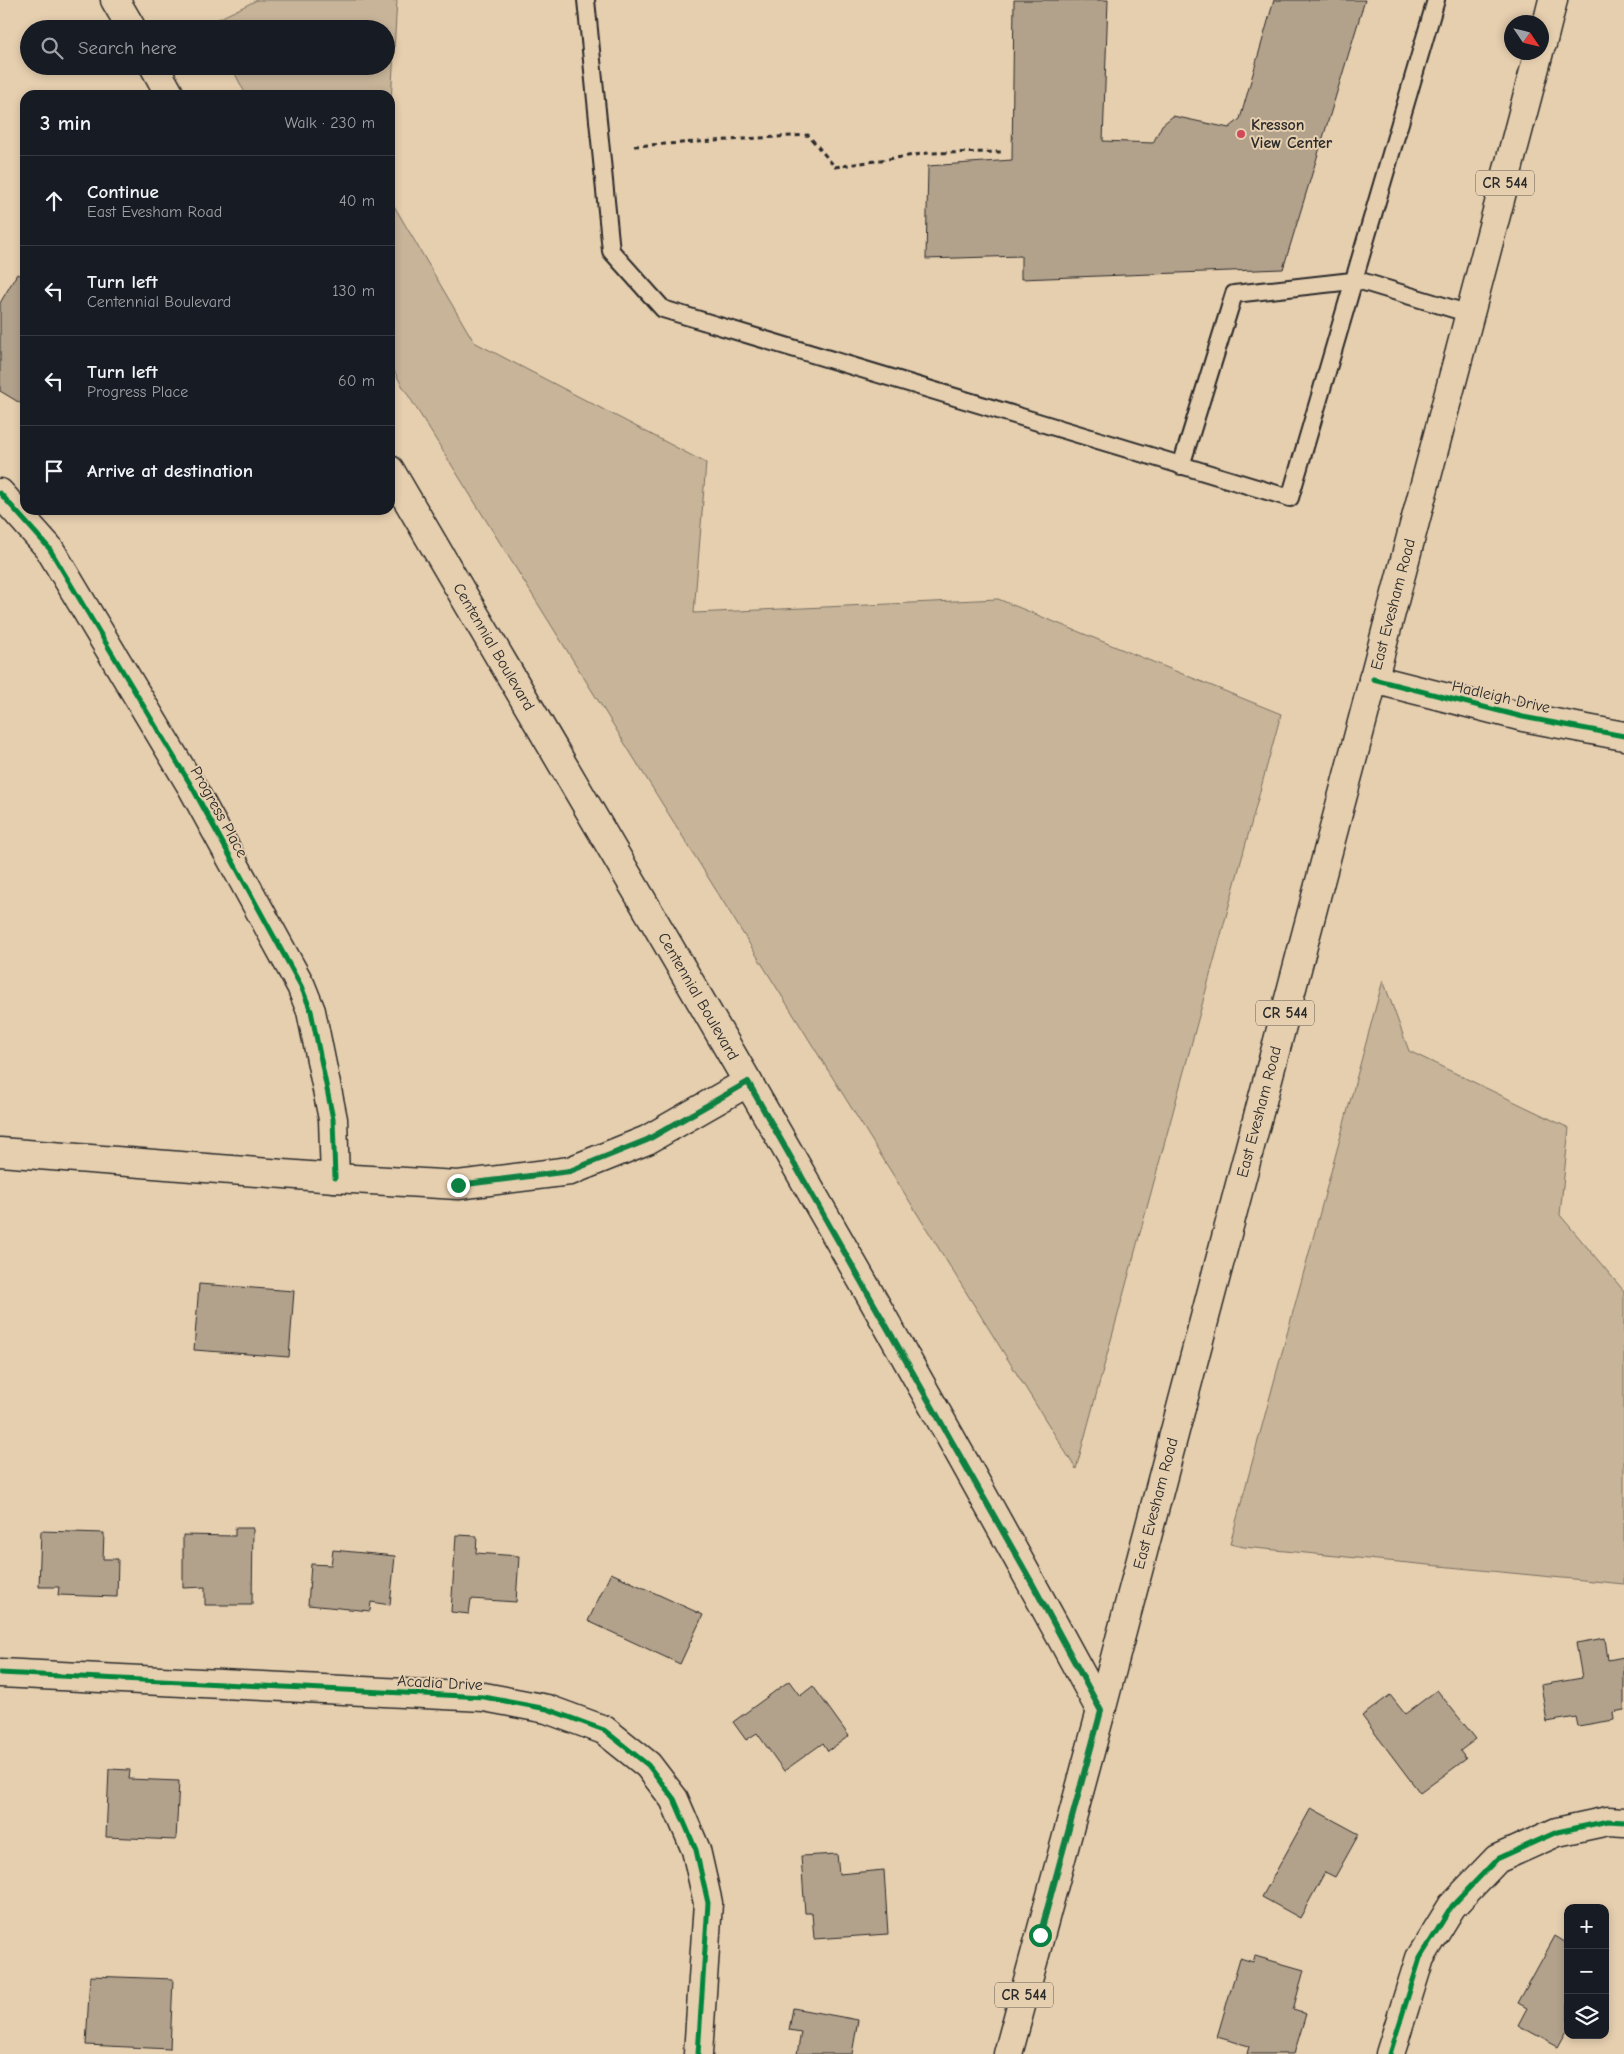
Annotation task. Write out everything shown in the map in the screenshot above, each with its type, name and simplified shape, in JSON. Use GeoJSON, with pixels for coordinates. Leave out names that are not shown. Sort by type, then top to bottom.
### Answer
{"type":"FeatureCollection","features":[{"type":"Feature","properties":{"kind":"main road"},"geometry":{"type":"LineString","coordinates":[[115,0],[127,20]]}},
{"type":"Feature","properties":{"kind":"main road"},"geometry":{"type":"LineString","coordinates":[[1549,16],[1553,0]]}},
{"type":"Feature","properties":{"kind":"main road","name":"East Evesham Road"},"geometry":{"type":"LineString","coordinates":[[1008,2054],[1101,1711],[1537,60]]}},
{"type":"Feature","properties":{"kind":"main road"},"geometry":{"type":"LineString","coordinates":[[159,75],[167,90]]}},
{"type":"Feature","properties":{"kind":"main road","name":"Centennial Boulevard"},"geometry":{"type":"LineString","coordinates":[[395,479],[748,1082],[1032,1583],[1101,1711]]}},
{"type":"Feature","properties":{"kind":"main road","name":"Progress Place"},"geometry":{"type":"LineString","coordinates":[[0,493],[49,548],[192,787],[301,986],[311,1011],[332,1119],[335,1178]]}},
{"type":"Feature","properties":{"kind":"main road","name":"Hadleigh Drive"},"geometry":{"type":"LineString","coordinates":[[1373,679],[1523,717],[1624,736]]}},
{"type":"Feature","properties":{"kind":"main road"},"geometry":{"type":"LineString","coordinates":[[0,1152],[335,1178],[458,1185],[570,1171],[647,1140],[748,1082]]}},
{"type":"Feature","properties":{"kind":"main road","name":"Acadia Drive"},"geometry":{"type":"LineString","coordinates":[[0,1673],[484,1697],[547,1709],[604,1730],[648,1766],[674,1799],[696,1850],[708,1903],[698,2054]]}},
{"type":"Feature","properties":{"kind":"main road"},"geometry":{"type":"LineString","coordinates":[[1390,2054],[1420,1958],[1452,1906],[1497,1859],[1557,1832],[1608,1821],[1624,1822]]}},
{"type":"Feature","properties":{"kind":"lane"},"geometry":{"type":"LineString","coordinates":[[586,0],[611,252],[663,309],[1290,498],[1436,0]]}},
{"type":"Feature","properties":{"kind":"lane"},"geometry":{"type":"LineString","coordinates":[[1181,466],[1234,294],[1352,281],[1354,279],[1470,314]]}},
{"type":"Feature","properties":{"kind":"path"},"geometry":{"type":"LineString","coordinates":[[634,146],[808,135],[834,167],[928,153],[1002,152]]}},
{"type":"Feature","properties":{"kind":"shaded area"},"geometry":{"type":"Polygon","coordinates":[[[257,0],[397,0],[395,34],[395,20],[216,20],[257,0]]]}},
{"type":"Feature","properties":{"kind":"shaded area"},"geometry":{"type":"Polygon","coordinates":[[[236,75],[393,75],[392,90],[243,90],[236,75]]]}},
{"type":"Feature","properties":{"kind":"shaded area"},"geometry":{"type":"Polygon","coordinates":[[[395,208],[474,342],[706,463],[694,613],[998,599],[1281,714],[1076,1469],[395,372],[395,208]]]}},
{"type":"Feature","properties":{"kind":"shaded area"},"geometry":{"type":"Polygon","coordinates":[[[1383,980],[1409,1051],[1569,1128],[1560,1215],[1624,1291],[1624,1584],[1244,1547],[1230,1544],[1383,980]]]}},
{"type":"Feature","properties":{"kind":"building","name":"Kresson View Center"},"geometry":{"type":"Polygon","coordinates":[[[1014,0],[1108,0],[1103,141],[1153,143],[1162,125],[1173,116],[1229,128],[1240,119],[1274,0],[1365,0],[1283,269],[1021,279],[1021,256],[926,259],[928,166],[1012,160],[1014,0]]]}},
{"type":"Feature","properties":{"kind":"building"},"geometry":{"type":"Polygon","coordinates":[[[17,274],[20,276],[20,403],[0,391],[0,303],[17,274]]]}},
{"type":"Feature","properties":{"kind":"building"},"geometry":{"type":"Polygon","coordinates":[[[199,1284],[294,1291],[289,1357],[194,1350],[199,1284]]]}},
{"type":"Feature","properties":{"kind":"building"},"geometry":{"type":"Polygon","coordinates":[[[235,1528],[253,1528],[252,1605],[205,1605],[205,1587],[183,1588],[183,1535],[235,1536],[235,1528]]]}},
{"type":"Feature","properties":{"kind":"building"},"geometry":{"type":"Polygon","coordinates":[[[41,1531],[104,1533],[103,1559],[118,1559],[117,1597],[58,1595],[59,1587],[39,1587],[41,1531]]]}},
{"type":"Feature","properties":{"kind":"building"},"geometry":{"type":"Polygon","coordinates":[[[456,1535],[477,1536],[476,1553],[519,1556],[516,1602],[471,1599],[469,1614],[451,1612],[456,1535]]]}},
{"type":"Feature","properties":{"kind":"building"},"geometry":{"type":"Polygon","coordinates":[[[333,1550],[395,1556],[390,1605],[371,1602],[370,1611],[308,1605],[311,1564],[331,1565],[333,1550]]]}},
{"type":"Feature","properties":{"kind":"building"},"geometry":{"type":"Polygon","coordinates":[[[611,1573],[703,1615],[680,1664],[588,1621],[611,1573]]]}},
{"type":"Feature","properties":{"kind":"building"},"geometry":{"type":"Polygon","coordinates":[[[1605,1638],[1608,1660],[1624,1657],[1624,1710],[1613,1712],[1614,1720],[1578,1726],[1576,1717],[1547,1722],[1541,1685],[1582,1678],[1576,1643],[1605,1638]]]}},
{"type":"Feature","properties":{"kind":"building"},"geometry":{"type":"Polygon","coordinates":[[[789,1681],[800,1696],[813,1686],[849,1736],[828,1751],[823,1743],[784,1771],[757,1733],[746,1740],[733,1722],[789,1681]]]}},
{"type":"Feature","properties":{"kind":"building"},"geometry":{"type":"Polygon","coordinates":[[[1437,1690],[1476,1739],[1460,1751],[1466,1759],[1420,1793],[1362,1716],[1390,1695],[1405,1714],[1437,1690]]]}},
{"type":"Feature","properties":{"kind":"building"},"geometry":{"type":"Polygon","coordinates":[[[109,1769],[130,1770],[129,1779],[179,1781],[176,1840],[106,1837],[109,1769]]]}},
{"type":"Feature","properties":{"kind":"building"},"geometry":{"type":"Polygon","coordinates":[[[1311,1808],[1359,1834],[1335,1877],[1325,1872],[1300,1918],[1262,1897],[1311,1808]]]}},
{"type":"Feature","properties":{"kind":"building"},"geometry":{"type":"Polygon","coordinates":[[[837,1854],[839,1874],[884,1870],[888,1934],[814,1939],[812,1913],[805,1913],[801,1856],[837,1854]]]}},
{"type":"Feature","properties":{"kind":"building"},"geometry":{"type":"Polygon","coordinates":[[[1555,1936],[1564,1942],[1564,2036],[1558,2047],[1518,2025],[1527,2008],[1518,2003],[1555,1936]]]}},
{"type":"Feature","properties":{"kind":"building"},"geometry":{"type":"Polygon","coordinates":[[[1255,1956],[1304,1970],[1293,2010],[1306,2014],[1294,2054],[1247,2054],[1249,2046],[1217,2037],[1240,1958],[1253,1962],[1255,1956]]]}},
{"type":"Feature","properties":{"kind":"building"},"geometry":{"type":"Polygon","coordinates":[[[90,1976],[173,1979],[170,2049],[86,2045],[90,1976]]]}},
{"type":"Feature","properties":{"kind":"building"},"geometry":{"type":"Polygon","coordinates":[[[793,2008],[858,2020],[852,2054],[797,2054],[801,2032],[789,2030],[793,2008]]]}},
{"type":"Feature","properties":{"kind":"cycle path"},"geometry":{"type":"LineString","coordinates":[[0,493],[49,548],[192,787],[301,986],[311,1011],[333,1119],[335,1178]]}},
{"type":"Feature","properties":{"kind":"cycle path"},"geometry":{"type":"LineString","coordinates":[[1373,679],[1523,717],[1624,736]]}},
{"type":"Feature","properties":{"kind":"cycle path"},"geometry":{"type":"LineString","coordinates":[[0,1673],[484,1697],[547,1709],[604,1730],[648,1765],[674,1799],[696,1850],[708,1903],[698,2054]]}},
{"type":"Feature","properties":{"kind":"cycle path"},"geometry":{"type":"LineString","coordinates":[[1390,2054],[1420,1958],[1452,1906],[1497,1859],[1557,1832],[1608,1821],[1624,1822]]}},
{"type":"Feature","properties":{"kind":"place","name":"Kresson View Center"},"geometry":{"type":"Point","coordinates":[1241,134]}},
{"type":"Feature","properties":{"kind":"route"},"geometry":{"type":"LineString","coordinates":[[458,1185],[570,1171],[647,1140],[748,1082],[1032,1583],[1101,1711],[1040,1935]]}}]}
